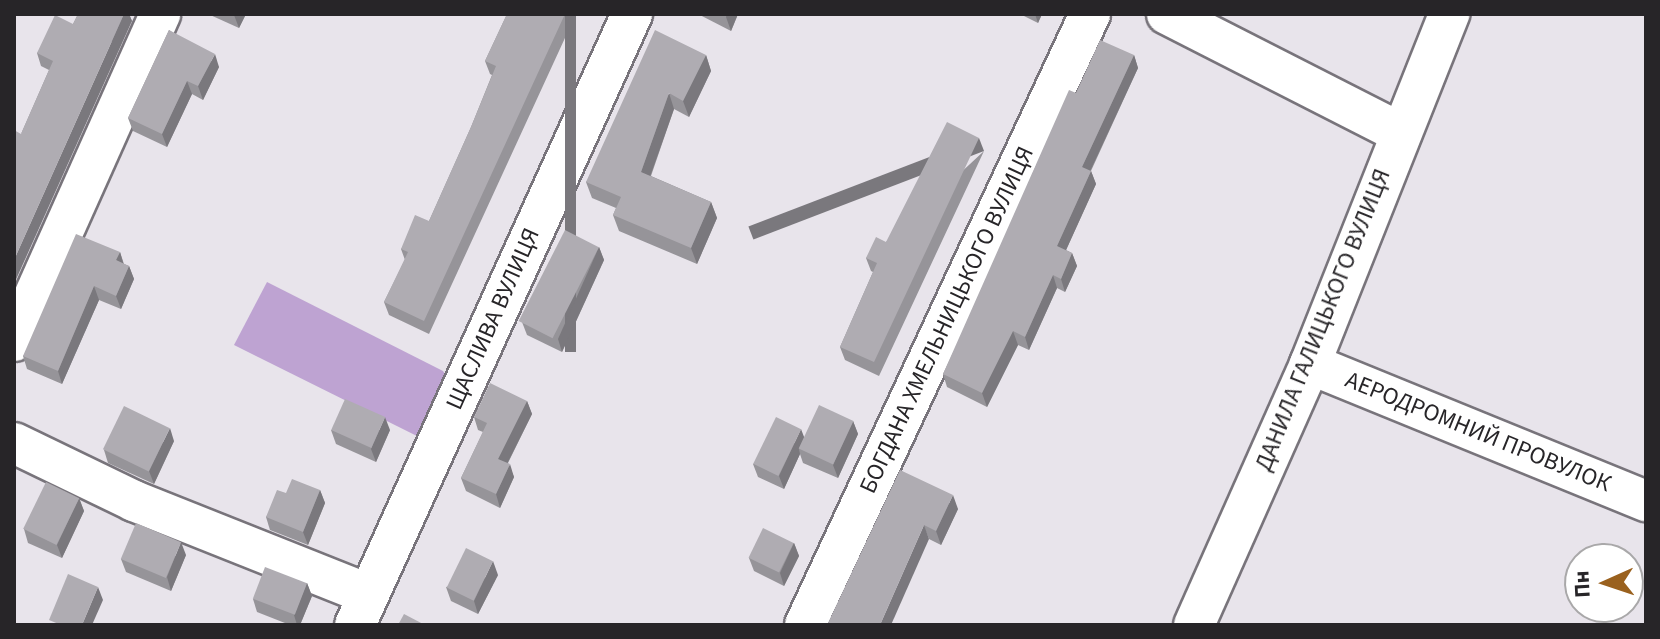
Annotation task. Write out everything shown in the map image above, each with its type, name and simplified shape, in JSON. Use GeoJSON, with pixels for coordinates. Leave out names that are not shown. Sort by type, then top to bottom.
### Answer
{"type":"FeatureCollection","features":[{"type":"Feature","properties":{"kind":"street"},"geometry":{"type":"LineString","coordinates":[[14,341],[160,14]]}},
{"type":"Feature","properties":{"kind":"street","name":"ЩАСЛИВА ВУЛИЦЯ"},"geometry":{"type":"LineString","coordinates":[[361,610],[632,14]]}},
{"type":"Feature","properties":{"kind":"street","name":"БОГДАНА ХМЕЛЬНИЦЬКОГО ВУЛИЦЯ"},"geometry":{"type":"LineString","coordinates":[[805,625],[1090,14]]}},
{"type":"Feature","properties":{"kind":"street"},"geometry":{"type":"LineString","coordinates":[[1167,14],[1399,132]]}},
{"type":"Feature","properties":{"kind":"street","name":"ДАНИЛА ГАЛИЦЬКОГО ВУЛИЦЯ"},"geometry":{"type":"LineString","coordinates":[[1194,625],[1310,364],[1399,132],[1449,14]]}},
{"type":"Feature","properties":{"kind":"street","name":"АЕРОДРОМНИЙ ПРОВУЛОК"},"geometry":{"type":"LineString","coordinates":[[1310,364],[1646,501]]}},
{"type":"Feature","properties":{"kind":"street"},"geometry":{"type":"LineString","coordinates":[[14,443],[361,610]]}},
{"type":"Feature","properties":{"kind":"shaded area"},"geometry":{"type":"Polygon","coordinates":[[[267,282],[443,371],[451,384],[425,440],[234,345],[267,282]]]}},
{"type":"Feature","properties":{"kind":"building"},"geometry":{"type":"Polygon","coordinates":[[[78,14],[124,14],[14,260],[14,130],[21,134],[53,61],[37,53],[55,15],[73,24],[78,14]]]}},
{"type":"Feature","properties":{"kind":"building"},"geometry":{"type":"Polygon","coordinates":[[[507,14],[565,14],[424,321],[384,302],[408,252],[401,249],[415,215],[429,221],[471,127],[496,66],[485,61],[507,14]]]}},
{"type":"Feature","properties":{"kind":"building"},"geometry":{"type":"Polygon","coordinates":[[[169,30],[215,54],[198,86],[187,81],[162,134],[128,118],[169,30]]]}},
{"type":"Feature","properties":{"kind":"building"},"geometry":{"type":"Polygon","coordinates":[[[655,30],[706,55],[683,101],[669,93],[641,172],[711,202],[691,248],[613,215],[621,197],[586,182],[655,30]]]}},
{"type":"Feature","properties":{"kind":"building"},"geometry":{"type":"Polygon","coordinates":[[[1100,40],[1134,55],[1082,167],[1091,171],[1057,246],[1072,253],[1061,279],[1053,275],[1025,337],[1013,331],[982,393],[943,374],[1069,90],[1076,93],[1100,40]]]}},
{"type":"Feature","properties":{"kind":"building"},"geometry":{"type":"Polygon","coordinates":[[[947,122],[979,138],[874,362],[840,347],[877,263],[866,258],[876,237],[886,242],[947,122]]]}},
{"type":"Feature","properties":{"kind":"building"},"geometry":{"type":"Polygon","coordinates":[[[565,230],[599,247],[553,338],[519,321],[565,230]]]}},
{"type":"Feature","properties":{"kind":"building"},"geometry":{"type":"Polygon","coordinates":[[[76,234],[120,252],[116,260],[129,266],[116,296],[94,286],[58,371],[23,356],[76,234]]]}},
{"type":"Feature","properties":{"kind":"building"},"geometry":{"type":"Polygon","coordinates":[[[490,383],[527,401],[498,459],[510,464],[496,494],[461,478],[487,423],[474,417],[490,383]]]}},
{"type":"Feature","properties":{"kind":"building"},"geometry":{"type":"Polygon","coordinates":[[[345,399],[385,417],[371,448],[331,430],[345,399]]]}},
{"type":"Feature","properties":{"kind":"building"},"geometry":{"type":"Polygon","coordinates":[[[819,405],[853,421],[833,465],[799,449],[819,405]]]}},
{"type":"Feature","properties":{"kind":"building"},"geometry":{"type":"Polygon","coordinates":[[[124,406],[170,428],[149,471],[103,449],[124,406]]]}},
{"type":"Feature","properties":{"kind":"building"},"geometry":{"type":"Polygon","coordinates":[[[776,417],[801,429],[778,476],[753,464],[776,417]]]}},
{"type":"Feature","properties":{"kind":"building"},"geometry":{"type":"Polygon","coordinates":[[[900,470],[953,495],[936,531],[924,525],[880,625],[827,625],[900,470]]]}},
{"type":"Feature","properties":{"kind":"building"},"geometry":{"type":"Polygon","coordinates":[[[292,479],[320,490],[303,532],[266,517],[277,490],[286,493],[292,479]]]}},
{"type":"Feature","properties":{"kind":"building"},"geometry":{"type":"Polygon","coordinates":[[[46,482],[79,498],[56,545],[23,529],[46,482]]]}},
{"type":"Feature","properties":{"kind":"building"},"geometry":{"type":"Polygon","coordinates":[[[136,523],[181,542],[166,578],[121,559],[136,523]]]}},
{"type":"Feature","properties":{"kind":"building"},"geometry":{"type":"Polygon","coordinates":[[[763,528],[794,543],[779,573],[749,558],[763,528]]]}},
{"type":"Feature","properties":{"kind":"building"},"geometry":{"type":"Polygon","coordinates":[[[466,548],[493,561],[474,601],[447,588],[466,548]]]}},
{"type":"Feature","properties":{"kind":"building"},"geometry":{"type":"Polygon","coordinates":[[[265,567],[307,583],[295,615],[253,599],[265,567]]]}},
{"type":"Feature","properties":{"kind":"building"},"geometry":{"type":"Polygon","coordinates":[[[68,574],[98,587],[82,625],[61,625],[49,620],[68,574]]]}},
{"type":"Feature","properties":{"kind":"building"},"geometry":{"type":"Polygon","coordinates":[[[404,614],[425,625],[398,625],[404,614]]]}}]}
